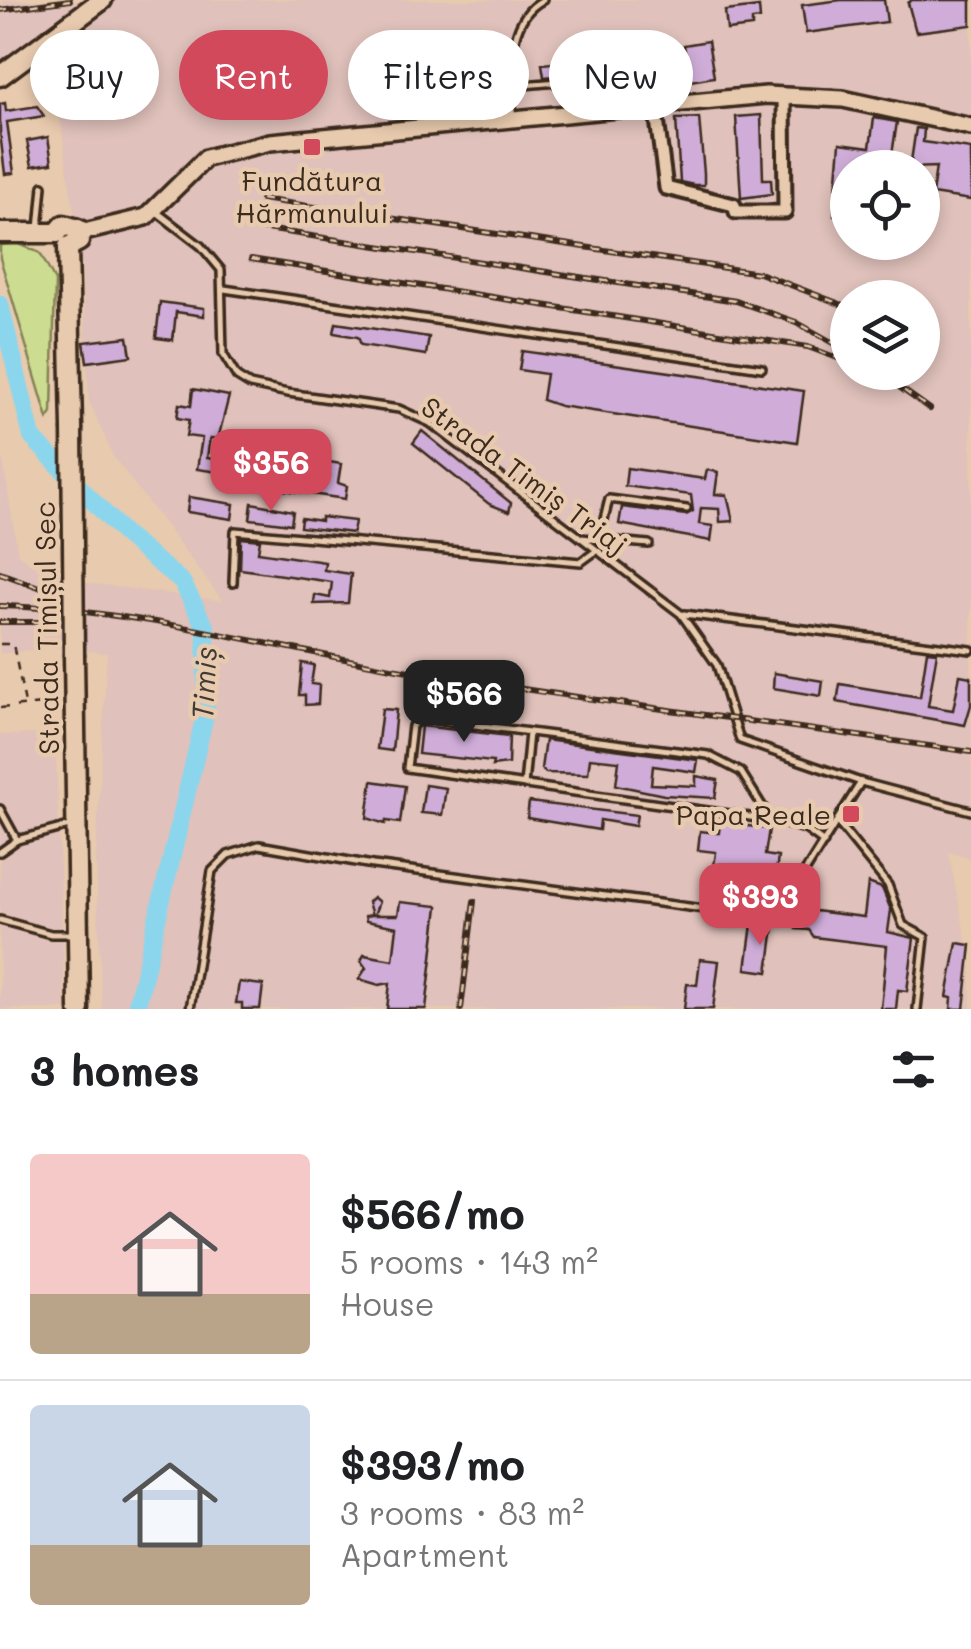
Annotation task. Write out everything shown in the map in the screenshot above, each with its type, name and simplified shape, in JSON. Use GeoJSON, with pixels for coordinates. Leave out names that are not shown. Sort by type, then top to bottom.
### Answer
{"type":"FeatureCollection","features":[{"type":"Feature","properties":{"kind":"main road"},"geometry":{"type":"LineString","coordinates":[[0,76],[102,0]]}},
{"type":"Feature","properties":{"kind":"main road"},"geometry":{"type":"LineString","coordinates":[[693,101],[784,95],[876,104],[971,127]]}},
{"type":"Feature","properties":{"kind":"main road"},"geometry":{"type":"LineString","coordinates":[[8,232],[61,237],[138,221],[155,211],[192,168],[224,150],[494,120]]}},
{"type":"Feature","properties":{"kind":"main road","name":"Strada Timișul Sec"},"geometry":{"type":"LineString","coordinates":[[61,237],[72,428],[79,1009]]}},
{"type":"Feature","properties":{"kind":"street"},"geometry":{"type":"LineString","coordinates":[[657,120],[666,188],[734,205],[736,212],[785,212],[784,95]]}},
{"type":"Feature","properties":{"kind":"lane"},"geometry":{"type":"LineString","coordinates":[[519,30],[520,20],[543,0]]}},
{"type":"Feature","properties":{"kind":"lane"},"geometry":{"type":"LineString","coordinates":[[43,186],[61,237]]}},
{"type":"Feature","properties":{"kind":"lane","name":"Strada Timiș Triaj"},"geometry":{"type":"LineString","coordinates":[[155,211],[216,260],[224,290],[224,354],[237,377],[250,385],[288,393],[416,414],[681,614],[717,665],[740,740],[861,782],[971,812]]}},
{"type":"Feature","properties":{"kind":"lane"},"geometry":{"type":"LineString","coordinates":[[224,290],[762,368]]}},
{"type":"Feature","properties":{"kind":"lane"},"geometry":{"type":"LineString","coordinates":[[599,540],[609,499],[688,509]]}},
{"type":"Feature","properties":{"kind":"lane"},"geometry":{"type":"LineString","coordinates":[[233,583],[235,530],[581,562],[596,551]]}},
{"type":"Feature","properties":{"kind":"lane"},"geometry":{"type":"LineString","coordinates":[[578,538],[650,544]]}},
{"type":"Feature","properties":{"kind":"lane","name":"Strada Timiș Triaj"},"geometry":{"type":"LineString","coordinates":[[681,614],[971,650]]}},
{"type":"Feature","properties":{"kind":"lane"},"geometry":{"type":"LineString","coordinates":[[771,820],[740,772],[708,755],[421,718],[412,726],[408,768],[771,820],[805,829],[824,843]]}},
{"type":"Feature","properties":{"kind":"lane"},"geometry":{"type":"LineString","coordinates":[[524,785],[529,732]]}},
{"type":"Feature","properties":{"kind":"lane"},"geometry":{"type":"LineString","coordinates":[[190,1009],[212,871],[242,848],[299,850],[373,866],[734,913],[755,910],[786,894],[838,823],[861,782]]}},
{"type":"Feature","properties":{"kind":"lane"},"geometry":{"type":"LineString","coordinates":[[0,809],[17,840]]}},
{"type":"Feature","properties":{"kind":"lane"},"geometry":{"type":"LineString","coordinates":[[838,823],[888,885],[899,904],[902,924],[925,937],[917,1009]]}},
{"type":"Feature","properties":{"kind":"lane"},"geometry":{"type":"LineString","coordinates":[[0,852],[17,840],[76,824]]}},
{"type":"Feature","properties":{"kind":"lane"},"geometry":{"type":"LineString","coordinates":[[0,920],[50,934],[78,934]]}},
{"type":"Feature","properties":{"kind":"path"},"geometry":{"type":"LineString","coordinates":[[0,644],[12,644],[18,687],[26,706]]}},
{"type":"Feature","properties":{"kind":"path"},"geometry":{"type":"LineString","coordinates":[[0,708],[43,704],[54,690],[74,683]]}},
{"type":"Feature","properties":{"kind":"shaded area"},"geometry":{"type":"Polygon","coordinates":[[[3,0],[971,0],[971,858],[948,852],[971,962],[971,1009],[102,1009],[96,859],[107,653],[53,647],[0,654],[0,442],[18,555],[56,579],[223,601],[113,456],[89,401],[82,265],[60,120],[159,120],[159,30],[30,30],[30,73],[0,66],[3,0]]]}},
{"type":"Feature","properties":{"kind":"shaded area"},"geometry":{"type":"Polygon","coordinates":[[[55,734],[65,1009],[0,1009],[0,735],[55,734]]]}},
{"type":"Feature","properties":{"kind":"green space"},"geometry":{"type":"Polygon","coordinates":[[[17,243],[40,253],[55,281],[52,413],[48,419],[0,258],[0,245],[17,243]]]}},
{"type":"Feature","properties":{"kind":"building"},"geometry":{"type":"Polygon","coordinates":[[[884,0],[887,22],[806,33],[802,5],[884,0]]]}},
{"type":"Feature","properties":{"kind":"building"},"geometry":{"type":"Polygon","coordinates":[[[971,0],[971,25],[916,32],[908,3],[971,0]]]}},
{"type":"Feature","properties":{"kind":"building"},"geometry":{"type":"Polygon","coordinates":[[[759,7],[760,19],[752,20],[752,27],[727,30],[725,11],[759,7]]]}},
{"type":"Feature","properties":{"kind":"building"},"geometry":{"type":"Polygon","coordinates":[[[708,41],[714,77],[693,80],[693,44],[708,41]]]}},
{"type":"Feature","properties":{"kind":"building"},"geometry":{"type":"Polygon","coordinates":[[[549,63],[549,77],[544,77],[542,64],[549,63]]]}},
{"type":"Feature","properties":{"kind":"building"},"geometry":{"type":"Polygon","coordinates":[[[5,103],[6,111],[30,107],[30,118],[7,122],[14,173],[5,174],[0,104],[5,103]]]}},
{"type":"Feature","properties":{"kind":"building"},"geometry":{"type":"Polygon","coordinates":[[[761,115],[763,179],[771,179],[772,194],[741,198],[736,117],[761,115]]]}},
{"type":"Feature","properties":{"kind":"building"},"geometry":{"type":"Polygon","coordinates":[[[699,118],[704,185],[680,182],[676,120],[699,118]]]}},
{"type":"Feature","properties":{"kind":"building"},"geometry":{"type":"Polygon","coordinates":[[[874,118],[897,122],[893,150],[839,150],[840,143],[870,147],[874,118]]]}},
{"type":"Feature","properties":{"kind":"building"},"geometry":{"type":"Polygon","coordinates":[[[916,128],[924,129],[923,142],[971,149],[971,200],[940,195],[940,150],[913,150],[916,128]]]}},
{"type":"Feature","properties":{"kind":"building"},"geometry":{"type":"Polygon","coordinates":[[[48,137],[52,163],[32,166],[27,141],[48,137]]]}},
{"type":"Feature","properties":{"kind":"building"},"geometry":{"type":"Polygon","coordinates":[[[160,302],[204,308],[204,316],[176,312],[173,340],[156,338],[160,302]]]}},
{"type":"Feature","properties":{"kind":"building"},"geometry":{"type":"Polygon","coordinates":[[[336,323],[429,337],[426,355],[361,345],[358,337],[334,333],[336,323]]]}},
{"type":"Feature","properties":{"kind":"building"},"geometry":{"type":"Polygon","coordinates":[[[128,337],[131,356],[87,362],[84,342],[128,337]]]}},
{"type":"Feature","properties":{"kind":"building"},"geometry":{"type":"Polygon","coordinates":[[[522,351],[804,391],[797,442],[560,406],[542,400],[546,374],[519,370],[522,351]]]}},
{"type":"Feature","properties":{"kind":"building"},"geometry":{"type":"Polygon","coordinates":[[[193,389],[229,396],[218,439],[210,438],[207,458],[261,467],[260,478],[197,469],[202,438],[186,436],[189,420],[177,418],[179,404],[191,406],[193,389]]]}},
{"type":"Feature","properties":{"kind":"building"},"geometry":{"type":"Polygon","coordinates":[[[422,431],[511,503],[509,512],[489,504],[413,443],[422,431]]]}},
{"type":"Feature","properties":{"kind":"building"},"geometry":{"type":"Polygon","coordinates":[[[272,447],[329,455],[329,462],[341,464],[338,483],[347,486],[345,499],[284,490],[288,468],[269,466],[272,447]]]}},
{"type":"Feature","properties":{"kind":"building"},"geometry":{"type":"Polygon","coordinates":[[[627,468],[705,479],[707,470],[718,472],[715,494],[727,495],[733,521],[720,522],[719,509],[701,508],[699,524],[713,526],[711,541],[619,524],[622,507],[686,515],[693,511],[691,495],[625,486],[627,468]]]}},
{"type":"Feature","properties":{"kind":"building"},"geometry":{"type":"Polygon","coordinates":[[[189,497],[234,504],[232,519],[187,512],[189,497]]]}},
{"type":"Feature","properties":{"kind":"building"},"geometry":{"type":"Polygon","coordinates":[[[252,503],[293,511],[291,524],[250,519],[252,503]]]}},
{"type":"Feature","properties":{"kind":"building"},"geometry":{"type":"Polygon","coordinates":[[[321,517],[355,521],[353,533],[300,527],[301,518],[321,521],[321,517]]]}},
{"type":"Feature","properties":{"kind":"building"},"geometry":{"type":"Polygon","coordinates":[[[241,538],[260,540],[258,552],[325,562],[324,570],[351,574],[348,603],[314,604],[315,595],[330,598],[332,582],[240,569],[241,538]]]}},
{"type":"Feature","properties":{"kind":"building"},"geometry":{"type":"Polygon","coordinates":[[[927,651],[937,652],[928,706],[953,710],[960,675],[971,677],[971,705],[965,725],[837,702],[840,684],[920,697],[927,651]]]}},
{"type":"Feature","properties":{"kind":"building"},"geometry":{"type":"Polygon","coordinates":[[[302,663],[314,665],[311,684],[319,685],[318,704],[305,705],[305,695],[299,695],[302,663]]]}},
{"type":"Feature","properties":{"kind":"building"},"geometry":{"type":"Polygon","coordinates":[[[774,673],[823,681],[821,696],[773,688],[774,673]]]}},
{"type":"Feature","properties":{"kind":"building"},"geometry":{"type":"Polygon","coordinates":[[[382,709],[396,710],[392,751],[377,749],[382,709]]]}},
{"type":"Feature","properties":{"kind":"building"},"geometry":{"type":"Polygon","coordinates":[[[421,726],[509,736],[508,764],[492,766],[493,762],[418,754],[421,726]]]}},
{"type":"Feature","properties":{"kind":"building"},"geometry":{"type":"Polygon","coordinates":[[[545,740],[698,760],[696,772],[653,766],[651,784],[696,786],[696,776],[718,780],[715,798],[664,795],[616,785],[619,761],[590,758],[588,774],[546,773],[541,769],[545,740]]]}},
{"type":"Feature","properties":{"kind":"building"},"geometry":{"type":"Polygon","coordinates":[[[372,781],[405,786],[400,823],[385,824],[367,818],[372,781]]]}},
{"type":"Feature","properties":{"kind":"building"},"geometry":{"type":"Polygon","coordinates":[[[425,785],[446,788],[442,815],[421,813],[425,785]]]}},
{"type":"Feature","properties":{"kind":"building"},"geometry":{"type":"Polygon","coordinates":[[[529,802],[637,815],[635,826],[600,820],[599,830],[527,818],[529,802]]]}},
{"type":"Feature","properties":{"kind":"building"},"geometry":{"type":"Polygon","coordinates":[[[720,822],[769,829],[765,855],[778,857],[774,887],[758,890],[712,881],[716,852],[698,850],[700,831],[719,833],[720,822]]]}},
{"type":"Feature","properties":{"kind":"building"},"geometry":{"type":"Polygon","coordinates":[[[868,883],[882,888],[891,910],[888,932],[914,938],[907,991],[898,990],[896,1009],[881,1009],[887,946],[814,937],[809,930],[796,929],[798,909],[864,917],[868,883]]]}},
{"type":"Feature","properties":{"kind":"building"},"geometry":{"type":"Polygon","coordinates":[[[373,897],[379,902],[374,915],[398,915],[400,902],[438,906],[426,1009],[387,1009],[390,983],[379,985],[359,979],[366,968],[361,961],[364,955],[393,960],[397,927],[366,921],[365,916],[372,915],[368,902],[373,897]]]}},
{"type":"Feature","properties":{"kind":"building"},"geometry":{"type":"Polygon","coordinates":[[[752,924],[774,927],[768,972],[746,969],[752,924]]]}},
{"type":"Feature","properties":{"kind":"building"},"geometry":{"type":"Polygon","coordinates":[[[957,943],[971,945],[964,1009],[951,1009],[952,998],[947,997],[957,943]]]}},
{"type":"Feature","properties":{"kind":"building"},"geometry":{"type":"Polygon","coordinates":[[[700,959],[719,961],[713,1009],[684,1009],[687,984],[697,985],[700,959]]]}},
{"type":"Feature","properties":{"kind":"building"},"geometry":{"type":"Polygon","coordinates":[[[239,982],[263,985],[260,1009],[242,1009],[242,1003],[236,1003],[239,982]]]}},
{"type":"Feature","properties":{"kind":"waterway","name":"Timiș"},"geometry":{"type":"LineString","coordinates":[[0,304],[32,437],[128,538],[182,582],[206,628],[206,711],[136,1009]]}},
{"type":"Feature","properties":{"kind":"railway"},"geometry":{"type":"LineString","coordinates":[[0,10],[70,0]]}},
{"type":"Feature","properties":{"kind":"railway"},"geometry":{"type":"LineString","coordinates":[[261,199],[759,273],[830,300]]}},
{"type":"Feature","properties":{"kind":"railway"},"geometry":{"type":"LineString","coordinates":[[253,227],[736,301],[796,322],[830,341]]}},
{"type":"Feature","properties":{"kind":"railway"},"geometry":{"type":"LineString","coordinates":[[251,259],[808,347],[830,355]]}},
{"type":"Feature","properties":{"kind":"railway"},"geometry":{"type":"LineString","coordinates":[[903,390],[930,409]]}},
{"type":"Feature","properties":{"kind":"railway"},"geometry":{"type":"LineString","coordinates":[[0,573],[75,600]]}},
{"type":"Feature","properties":{"kind":"railway"},"geometry":{"type":"LineString","coordinates":[[0,606],[101,614],[474,682],[971,752]]}},
{"type":"Feature","properties":{"kind":"railway"},"geometry":{"type":"LineString","coordinates":[[0,622],[48,622]]}},
{"type":"Feature","properties":{"kind":"railway"},"geometry":{"type":"LineString","coordinates":[[461,1009],[474,901]]}},
{"type":"Feature","properties":{"kind":"place","name":"Fundătura Hărmanului"},"geometry":{"type":"Point","coordinates":[312,147]}},
{"type":"Feature","properties":{"kind":"place","name":"Papa Reale"},"geometry":{"type":"Point","coordinates":[851,814]}}]}
